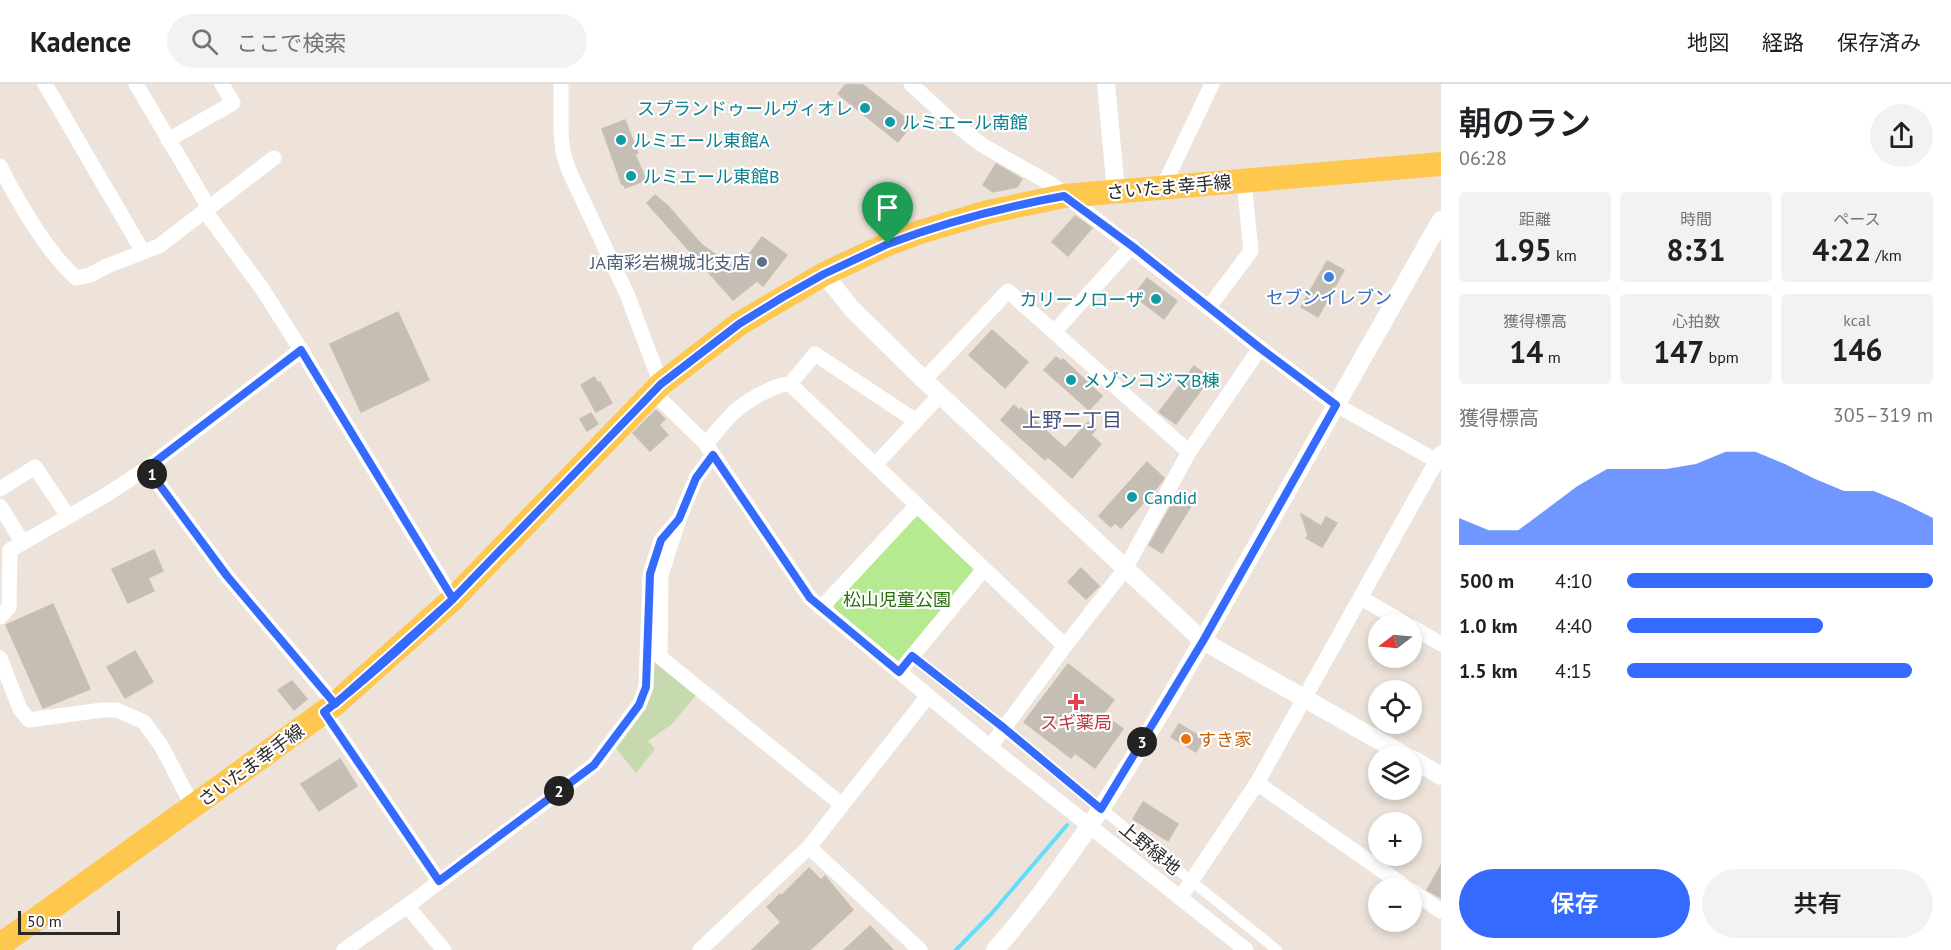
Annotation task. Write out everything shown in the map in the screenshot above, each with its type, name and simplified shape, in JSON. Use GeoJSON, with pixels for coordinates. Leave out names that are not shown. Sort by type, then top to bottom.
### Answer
{"type":"FeatureCollection","features":[{"type":"Feature","properties":{"kind":"main road","name":"さいたま幸手線"},"geometry":{"type":"LineString","coordinates":[[0,945],[330,708],[453,599],[657,388],[739,324],[824,274],[920,232],[988,212],[1064,196],[1441,164]]}},
{"type":"Feature","properties":{"kind":"street"},"geometry":{"type":"LineString","coordinates":[[45,84],[143,252]]}},
{"type":"Feature","properties":{"kind":"street"},"geometry":{"type":"LineString","coordinates":[[136,84],[207,209],[301,350],[453,599]]}},
{"type":"Feature","properties":{"kind":"street"},"geometry":{"type":"LineString","coordinates":[[168,140],[233,103],[222,84]]}},
{"type":"Feature","properties":{"kind":"street"},"geometry":{"type":"LineString","coordinates":[[561,84],[561,134],[569,171],[627,294],[657,388],[710,450],[810,598],[990,747],[1245,950]]}},
{"type":"Feature","properties":{"kind":"street"},"geometry":{"type":"LineString","coordinates":[[911,84],[950,120],[982,145],[1051,184],[1336,405],[1440,459],[1257,783],[1180,898]]}},
{"type":"Feature","properties":{"kind":"street"},"geometry":{"type":"LineString","coordinates":[[1106,84],[1116,191]]}},
{"type":"Feature","properties":{"kind":"street"},"geometry":{"type":"LineString","coordinates":[[1163,188],[1212,84]]}},
{"type":"Feature","properties":{"kind":"street"},"geometry":{"type":"LineString","coordinates":[[0,166],[5,188],[65,269],[76,278],[90,275],[159,246],[274,158]]}},
{"type":"Feature","properties":{"kind":"street"},"geometry":{"type":"LineString","coordinates":[[1209,307],[1251,251],[1244,181]]}},
{"type":"Feature","properties":{"kind":"street"},"geometry":{"type":"LineString","coordinates":[[994,950],[1026,914],[1101,809],[1203,641],[1441,220]]}},
{"type":"Feature","properties":{"kind":"street"},"geometry":{"type":"LineString","coordinates":[[1054,332],[1132,246]]}},
{"type":"Feature","properties":{"kind":"street"},"geometry":{"type":"LineString","coordinates":[[824,274],[852,309],[924,380],[1203,641],[1388,746]]}},
{"type":"Feature","properties":{"kind":"street"},"geometry":{"type":"LineString","coordinates":[[924,380],[1008,291],[1189,452]]}},
{"type":"Feature","properties":{"kind":"street"},"geometry":{"type":"LineString","coordinates":[[990,747],[1125,569],[1189,452],[1260,348]]}},
{"type":"Feature","properties":{"kind":"street"},"geometry":{"type":"LineString","coordinates":[[0,616],[9,607],[10,550],[106,495],[147,468],[301,350]]}},
{"type":"Feature","properties":{"kind":"street"},"geometry":{"type":"LineString","coordinates":[[790,384],[815,354],[916,421]]}},
{"type":"Feature","properties":{"kind":"street"},"geometry":{"type":"LineString","coordinates":[[841,804],[660,657],[661,575],[679,519],[696,478],[736,408],[782,384],[790,384],[1065,646]]}},
{"type":"Feature","properties":{"kind":"street"},"geometry":{"type":"LineString","coordinates":[[875,465],[940,395]]}},
{"type":"Feature","properties":{"kind":"street"},"geometry":{"type":"LineString","coordinates":[[0,489],[35,467],[68,516]]}},
{"type":"Feature","properties":{"kind":"street"},"geometry":{"type":"LineString","coordinates":[[147,468],[227,576],[330,708],[439,881]]}},
{"type":"Feature","properties":{"kind":"street"},"geometry":{"type":"LineString","coordinates":[[821,608],[917,505]]}},
{"type":"Feature","properties":{"kind":"street"},"geometry":{"type":"LineString","coordinates":[[0,506],[23,543]]}},
{"type":"Feature","properties":{"kind":"street"},"geometry":{"type":"LineString","coordinates":[[344,950],[407,906],[594,765],[639,705],[646,687],[650,574],[661,540],[679,519]]}},
{"type":"Feature","properties":{"kind":"street"},"geometry":{"type":"LineString","coordinates":[[899,672],[984,569]]}},
{"type":"Feature","properties":{"kind":"street"},"geometry":{"type":"LineString","coordinates":[[1361,598],[1389,614]]}},
{"type":"Feature","properties":{"kind":"street"},"geometry":{"type":"LineString","coordinates":[[1422,633],[1441,644]]}},
{"type":"Feature","properties":{"kind":"street","name":"上野緑地"},"geometry":{"type":"LineString","coordinates":[[912,656],[1277,950]]}},
{"type":"Feature","properties":{"kind":"street"},"geometry":{"type":"LineString","coordinates":[[0,658],[20,709],[29,720],[117,710],[144,722],[162,747],[194,807]]}},
{"type":"Feature","properties":{"kind":"street"},"geometry":{"type":"LineString","coordinates":[[700,950],[809,847],[928,696]]}},
{"type":"Feature","properties":{"kind":"street"},"geometry":{"type":"LineString","coordinates":[[1422,765],[1441,776]]}},
{"type":"Feature","properties":{"kind":"street"},"geometry":{"type":"LineString","coordinates":[[1257,783],[1393,878]]}},
{"type":"Feature","properties":{"kind":"street"},"geometry":{"type":"LineString","coordinates":[[809,847],[920,950]]}},
{"type":"Feature","properties":{"kind":"street"},"geometry":{"type":"LineString","coordinates":[[1422,898],[1441,911]]}},
{"type":"Feature","properties":{"kind":"street"},"geometry":{"type":"LineString","coordinates":[[407,906],[444,950]]}},
{"type":"Feature","properties":{"kind":"green space","name":"松山児童公園"},"geometry":{"type":"Polygon","coordinates":[[[919,517],[972,564],[974,572],[904,658],[898,662],[836,613],[834,604],[912,518],[919,517]]]}},
{"type":"Feature","properties":{"kind":"green space"},"geometry":{"type":"Polygon","coordinates":[[[655,657],[696,695],[672,724],[648,741],[655,749],[636,773],[615,747],[640,715],[652,692],[655,657]]]}},
{"type":"Feature","properties":{"kind":"building"},"geometry":{"type":"Polygon","coordinates":[[[846,84],[862,84],[912,124],[898,142],[838,94],[846,84]]]}},
{"type":"Feature","properties":{"kind":"building"},"geometry":{"type":"Polygon","coordinates":[[[625,120],[646,180],[625,188],[602,129],[625,120]]]}},
{"type":"Feature","properties":{"kind":"building"},"geometry":{"type":"Polygon","coordinates":[[[996,164],[1022,179],[1017,187],[993,192],[983,185],[996,164]]]}},
{"type":"Feature","properties":{"kind":"building"},"geometry":{"type":"Polygon","coordinates":[[[655,195],[668,206],[701,244],[737,270],[762,237],[787,255],[763,286],[757,281],[733,300],[647,203],[655,195]]]}},
{"type":"Feature","properties":{"kind":"building"},"geometry":{"type":"Polygon","coordinates":[[[1075,216],[1092,228],[1068,256],[1052,242],[1075,216]]]}},
{"type":"Feature","properties":{"kind":"building"},"geometry":{"type":"Polygon","coordinates":[[[1327,261],[1344,270],[1318,317],[1301,307],[1327,261]]]}},
{"type":"Feature","properties":{"kind":"building","name":"カリーノローザ"},"geometry":{"type":"Polygon","coordinates":[[[1147,278],[1177,301],[1164,319],[1134,296],[1147,278]]]}},
{"type":"Feature","properties":{"kind":"building"},"geometry":{"type":"Polygon","coordinates":[[[398,312],[429,380],[361,412],[330,344],[398,312]]]}},
{"type":"Feature","properties":{"kind":"building"},"geometry":{"type":"Polygon","coordinates":[[[992,330],[1028,362],[1005,388],[969,355],[992,330]]]}},
{"type":"Feature","properties":{"kind":"building","name":"メゾンコジマB棟"},"geometry":{"type":"Polygon","coordinates":[[[1056,357],[1061,361],[1063,359],[1102,396],[1089,410],[1044,370],[1056,357]]]}},
{"type":"Feature","properties":{"kind":"building"},"geometry":{"type":"Polygon","coordinates":[[[1194,366],[1210,378],[1176,424],[1159,412],[1194,366]]]}},
{"type":"Feature","properties":{"kind":"building"},"geometry":{"type":"Polygon","coordinates":[[[594,377],[598,383],[600,382],[612,403],[596,412],[581,385],[594,377]]]}},
{"type":"Feature","properties":{"kind":"building"},"geometry":{"type":"Polygon","coordinates":[[[1014,405],[1019,410],[1021,408],[1065,448],[1088,422],[1096,429],[1091,435],[1101,444],[1072,478],[1048,457],[1045,460],[1001,420],[1014,405]]]}},
{"type":"Feature","properties":{"kind":"building"},"geometry":{"type":"Polygon","coordinates":[[[656,410],[665,419],[659,425],[668,435],[650,451],[633,433],[656,410]]]}},
{"type":"Feature","properties":{"kind":"building"},"geometry":{"type":"Polygon","coordinates":[[[591,413],[598,424],[587,431],[580,419],[591,413]]]}},
{"type":"Feature","properties":{"kind":"building","name":"Candid"},"geometry":{"type":"Polygon","coordinates":[[[1147,462],[1164,478],[1121,528],[1115,523],[1111,527],[1099,516],[1147,462]]]}},
{"type":"Feature","properties":{"kind":"building"},"geometry":{"type":"Polygon","coordinates":[[[1176,497],[1191,506],[1162,553],[1149,545],[1176,497]]]}},
{"type":"Feature","properties":{"kind":"building"},"geometry":{"type":"Polygon","coordinates":[[[1301,514],[1321,526],[1326,517],[1337,523],[1322,547],[1306,538],[1308,535],[1301,514]]]}},
{"type":"Feature","properties":{"kind":"building"},"geometry":{"type":"Polygon","coordinates":[[[154,550],[163,571],[148,578],[154,591],[128,603],[112,569],[154,550]]]}},
{"type":"Feature","properties":{"kind":"building"},"geometry":{"type":"Polygon","coordinates":[[[1081,568],[1099,586],[1086,599],[1068,582],[1081,568]]]}},
{"type":"Feature","properties":{"kind":"building"},"geometry":{"type":"Polygon","coordinates":[[[53,604],[90,689],[43,708],[6,625],[53,604]]]}},
{"type":"Feature","properties":{"kind":"building"},"geometry":{"type":"Polygon","coordinates":[[[135,651],[153,682],[125,698],[107,667],[135,651]]]}},
{"type":"Feature","properties":{"kind":"building"},"geometry":{"type":"Polygon","coordinates":[[[1068,664],[1114,700],[1103,714],[1123,729],[1095,768],[1075,753],[1071,758],[1024,722],[1068,664]]]}},
{"type":"Feature","properties":{"kind":"building"},"geometry":{"type":"Polygon","coordinates":[[[292,681],[307,699],[294,710],[278,690],[292,681]]]}},
{"type":"Feature","properties":{"kind":"building"},"geometry":{"type":"Polygon","coordinates":[[[1179,724],[1204,739],[1196,752],[1171,737],[1179,724]]]}},
{"type":"Feature","properties":{"kind":"building"},"geometry":{"type":"Polygon","coordinates":[[[340,759],[357,786],[319,811],[301,784],[340,759]]]}},
{"type":"Feature","properties":{"kind":"building"},"geometry":{"type":"Polygon","coordinates":[[[1143,802],[1178,824],[1168,841],[1133,819],[1143,802]]]}},
{"type":"Feature","properties":{"kind":"building"},"geometry":{"type":"Polygon","coordinates":[[[1441,865],[1441,898],[1427,890],[1441,865]]]}},
{"type":"Feature","properties":{"kind":"building"},"geometry":{"type":"Polygon","coordinates":[[[809,868],[821,880],[825,876],[853,910],[810,950],[752,950],[781,922],[767,907],[809,868]]]}},
{"type":"Feature","properties":{"kind":"building"},"geometry":{"type":"Polygon","coordinates":[[[870,926],[893,950],[844,950],[870,926]]]}},
{"type":"Feature","properties":{"kind":"waterway"},"geometry":{"type":"LineString","coordinates":[[956,950],[992,913],[1067,825]]}},
{"type":"Feature","properties":{"kind":"place","name":"スプランドゥールヴィオレ"},"geometry":{"type":"Point","coordinates":[865,108]}},
{"type":"Feature","properties":{"kind":"place","name":"ルミエール南館"},"geometry":{"type":"Point","coordinates":[890,122]}},
{"type":"Feature","properties":{"kind":"place","name":"ルミエール東館A"},"geometry":{"type":"Point","coordinates":[621,140]}},
{"type":"Feature","properties":{"kind":"place","name":"ルミエール東館B"},"geometry":{"type":"Point","coordinates":[631,176]}},
{"type":"Feature","properties":{"kind":"place","name":"JA南彩岩槻城北支店"},"geometry":{"type":"Point","coordinates":[762,262]}},
{"type":"Feature","properties":{"kind":"place","name":"セブンイレブン"},"geometry":{"type":"Point","coordinates":[1329,277]}},
{"type":"Feature","properties":{"kind":"place","name":"カリーノローザ"},"geometry":{"type":"Point","coordinates":[1156,299]}},
{"type":"Feature","properties":{"kind":"place","name":"メゾンコジマB棟"},"geometry":{"type":"Point","coordinates":[1071,380]}},
{"type":"Feature","properties":{"kind":"place","name":"Candid"},"geometry":{"type":"Point","coordinates":[1132,497]}},
{"type":"Feature","properties":{"kind":"place","name":"スギ薬局"},"geometry":{"type":"Point","coordinates":[1076,702]}},
{"type":"Feature","properties":{"kind":"place","name":"すき家"},"geometry":{"type":"Point","coordinates":[1186,739]}},
{"type":"Feature","properties":{"kind":"district","name":"上野二丁目"},"geometry":{"type":"Point","coordinates":[1072,420]}},
{"type":"Feature","properties":{"kind":"route"},"geometry":{"type":"LineString","coordinates":[[888,244],[824,274],[739,324],[661,384],[453,599],[335,704],[227,576],[147,468],[301,350],[453,599],[375,670],[335,704],[324,712],[439,881],[594,765],[639,705],[646,687],[650,574],[661,540],[679,519],[696,478],[713,455],[810,598],[899,672],[912,656],[1004,728],[1101,809],[1203,641],[1336,405],[1064,196],[988,212],[888,244]]}}]}
